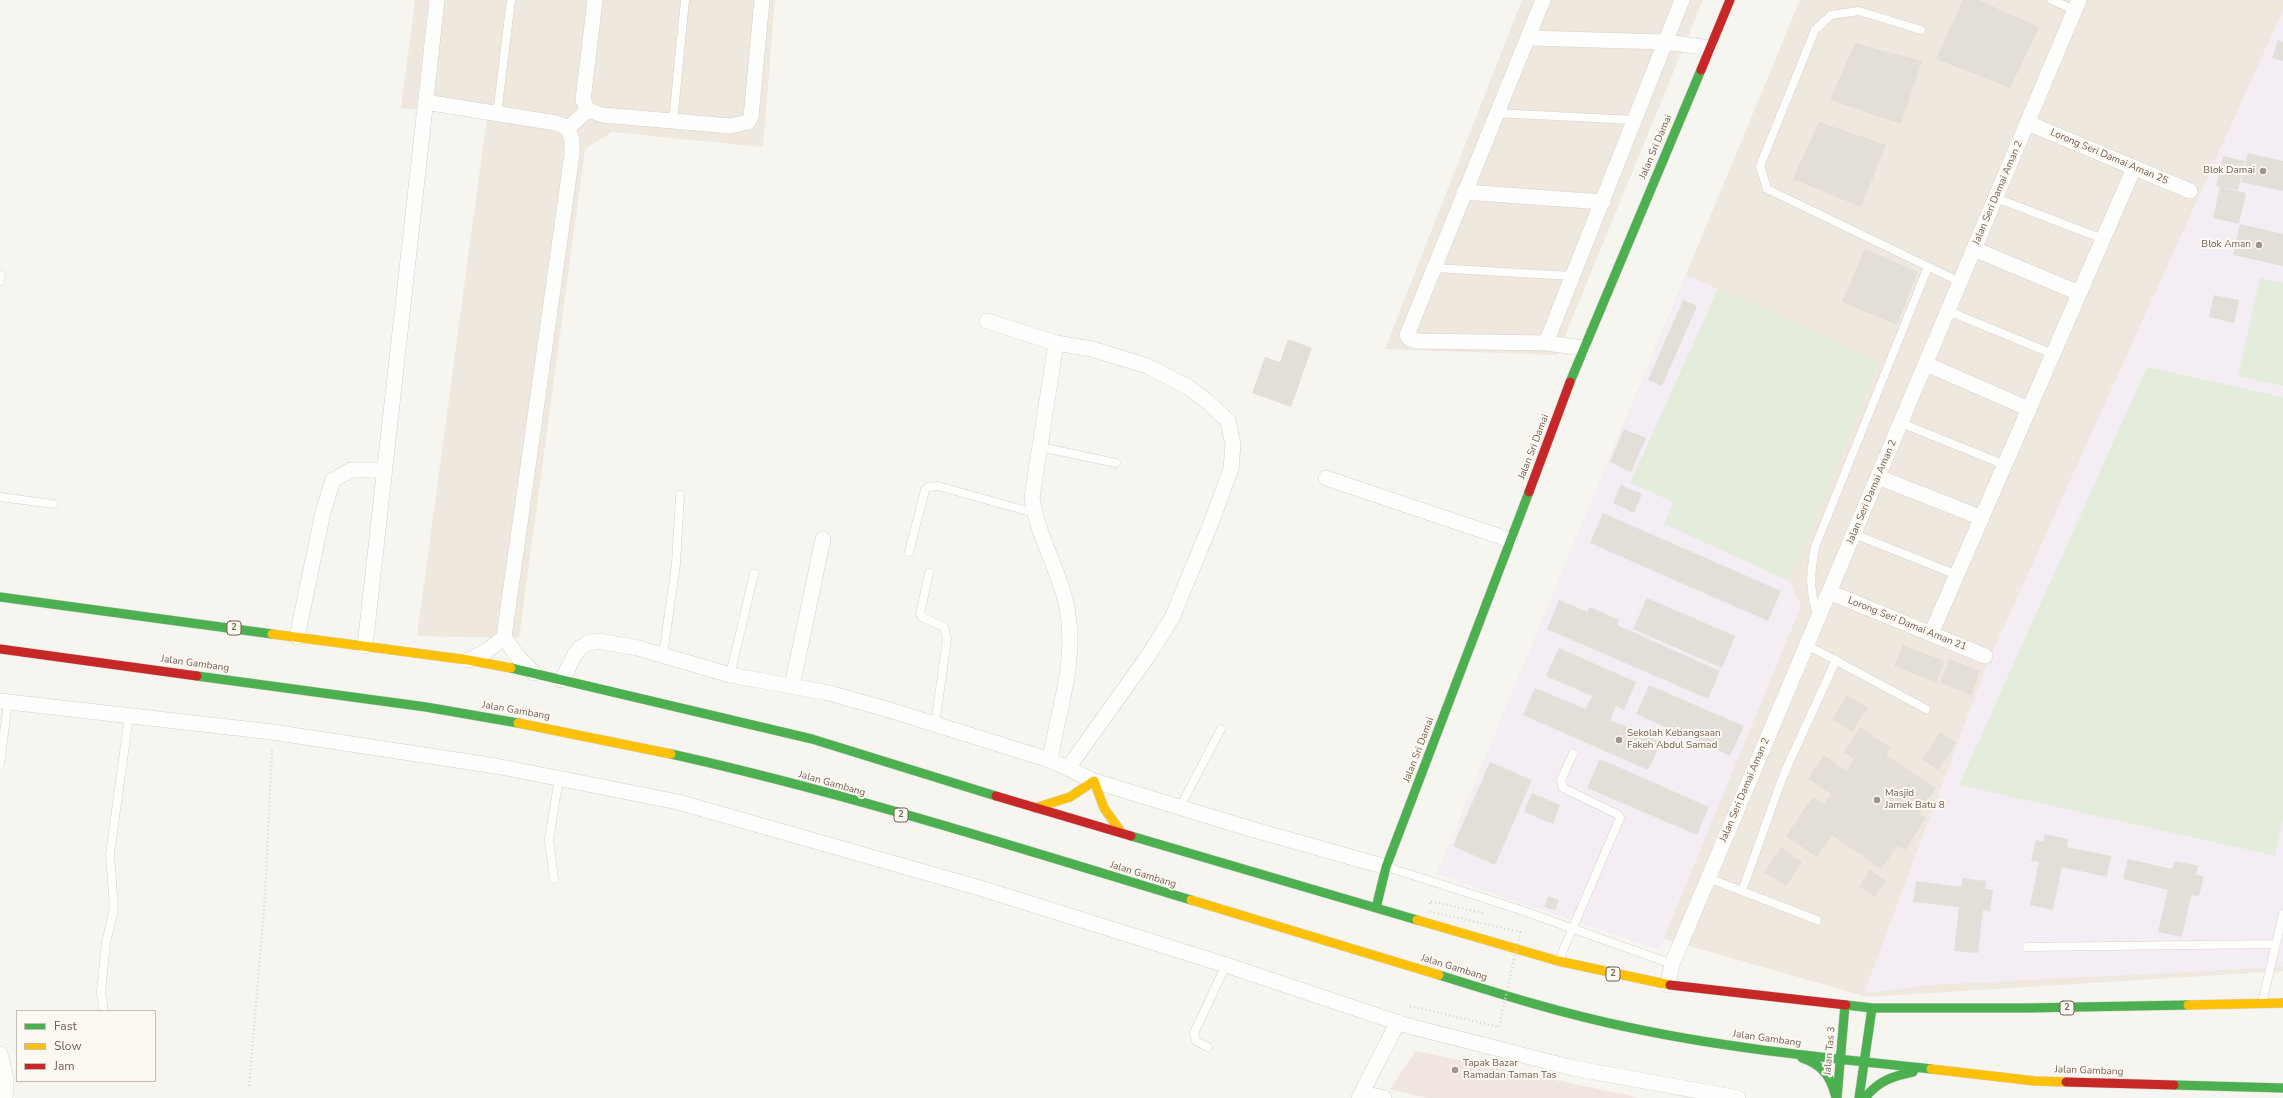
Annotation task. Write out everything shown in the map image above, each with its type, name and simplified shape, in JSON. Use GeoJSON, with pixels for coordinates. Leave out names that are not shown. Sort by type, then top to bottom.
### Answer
{"type":"FeatureCollection","features":[{"type":"Feature","properties":{"kind":"main road","name":"Jalan Sri Damai"},"geometry":{"type":"LineString","coordinates":[[1376,908],[1386,867],[1584,348],[1730,0]]}},
{"type":"Feature","properties":{"kind":"main road","name":"2"},"geometry":{"type":"LineString","coordinates":[[0,597],[468,660],[535,673],[812,739],[1035,808],[1558,961],[1668,985],[1872,1008],[2027,1008],[2283,1004]]}},
{"type":"Feature","properties":{"kind":"main road","name":"Jalan Gambang"},"geometry":{"type":"LineString","coordinates":[[0,649],[426,707],[554,729],[752,772],[991,840],[1517,999],[1631,1028],[1786,1054],[2036,1081],[2283,1088]]}},
{"type":"Feature","properties":{"kind":"main road"},"geometry":{"type":"LineString","coordinates":[[1035,808],[1070,797],[1094,781],[1104,808],[1121,832]]}},
{"type":"Feature","properties":{"kind":"main road","name":"Jalan Tas 3"},"geometry":{"type":"LineString","coordinates":[[1837,1098],[1846,1006]]}},
{"type":"Feature","properties":{"kind":"main road"},"geometry":{"type":"LineString","coordinates":[[1859,1098],[1872,1008]]}},
{"type":"Feature","properties":{"kind":"main road"},"geometry":{"type":"LineString","coordinates":[[1786,1054],[1810,1060],[1825,1069],[1832,1082],[1837,1098]]}},
{"type":"Feature","properties":{"kind":"main road"},"geometry":{"type":"LineString","coordinates":[[1865,1098],[1875,1085],[1887,1079],[1928,1069]]}},
{"type":"Feature","properties":{"kind":"street"},"geometry":{"type":"LineString","coordinates":[[365,646],[437,0]]}},
{"type":"Feature","properties":{"kind":"street"},"geometry":{"type":"LineString","coordinates":[[594,0],[583,100],[588,110],[603,115],[730,126],[748,122],[751,117],[762,0]]}},
{"type":"Feature","properties":{"kind":"street"},"geometry":{"type":"LineString","coordinates":[[1543,0],[1407,335],[1416,341],[1546,343],[1584,348]]}},
{"type":"Feature","properties":{"kind":"street"},"geometry":{"type":"LineString","coordinates":[[1546,343],[1682,0]]}},
{"type":"Feature","properties":{"kind":"street","name":"Jalan Seri Damai Aman 2"},"geometry":{"type":"LineString","coordinates":[[1668,985],[1672,964],[2077,5]]}},
{"type":"Feature","properties":{"kind":"street"},"geometry":{"type":"LineString","coordinates":[[1528,38],[1665,42],[1710,48]]}},
{"type":"Feature","properties":{"kind":"street"},"geometry":{"type":"LineString","coordinates":[[425,102],[556,123],[568,128],[572,140],[572,154],[504,637],[517,656],[535,673]]}},
{"type":"Feature","properties":{"kind":"street"},"geometry":{"type":"LineString","coordinates":[[568,128],[588,110]]}},
{"type":"Feature","properties":{"kind":"street","name":"Lorong Seri Damai Aman 25"},"geometry":{"type":"LineString","coordinates":[[2028,123],[2190,191]]}},
{"type":"Feature","properties":{"kind":"street"},"geometry":{"type":"LineString","coordinates":[[1931,634],[2134,168]]}},
{"type":"Feature","properties":{"kind":"street"},"geometry":{"type":"LineString","coordinates":[[1464,192],[1603,202]]}},
{"type":"Feature","properties":{"kind":"street"},"geometry":{"type":"LineString","coordinates":[[1974,249],[2079,294]]}},
{"type":"Feature","properties":{"kind":"street"},"geometry":{"type":"LineString","coordinates":[[987,321],[1056,343],[1121,357],[1147,366],[1188,387],[1208,402],[1228,421],[1234,444],[1231,469],[1211,523],[1172,618],[1148,656],[1068,768]]}},
{"type":"Feature","properties":{"kind":"street"},"geometry":{"type":"LineString","coordinates":[[1050,760],[1056,724],[1070,665],[1071,646],[1062,591],[1034,513],[1032,497],[1056,343]]}},
{"type":"Feature","properties":{"kind":"street"},"geometry":{"type":"LineString","coordinates":[[1926,364],[2029,409]]}},
{"type":"Feature","properties":{"kind":"street"},"geometry":{"type":"LineString","coordinates":[[297,637],[323,512],[333,480],[351,470],[384,470]]}},
{"type":"Feature","properties":{"kind":"street"},"geometry":{"type":"LineString","coordinates":[[1878,477],[1982,518]]}},
{"type":"Feature","properties":{"kind":"street"},"geometry":{"type":"LineString","coordinates":[[1326,478],[1510,540]]}},
{"type":"Feature","properties":{"kind":"street"},"geometry":{"type":"LineString","coordinates":[[792,686],[823,539]]}},
{"type":"Feature","properties":{"kind":"street","name":"Lorong Seri Damai Aman 21"},"geometry":{"type":"LineString","coordinates":[[1829,592],[1984,656]]}},
{"type":"Feature","properties":{"kind":"street"},"geometry":{"type":"LineString","coordinates":[[468,660],[487,651],[504,637]]}},
{"type":"Feature","properties":{"kind":"street"},"geometry":{"type":"LineString","coordinates":[[562,680],[575,654],[581,647],[588,643],[599,641],[663,654],[730,675],[829,693],[935,724],[1050,760],[1094,781],[1386,867]]}},
{"type":"Feature","properties":{"kind":"street"},"geometry":{"type":"LineString","coordinates":[[4,702],[272,732],[496,766],[686,805],[980,888],[1226,965],[1398,1022],[1573,1068],[1738,1098]]}},
{"type":"Feature","properties":{"kind":"street"},"geometry":{"type":"LineString","coordinates":[[1384,1098],[1361,1095],[1398,1022]]}},
{"type":"Feature","properties":{"kind":"street"},"geometry":{"type":"LineString","coordinates":[[0,1054],[6,1078],[5,1098]]}},
{"type":"Feature","properties":{"kind":"lane"},"geometry":{"type":"LineString","coordinates":[[497,114],[511,0]]}},
{"type":"Feature","properties":{"kind":"lane"},"geometry":{"type":"LineString","coordinates":[[673,121],[685,0]]}},
{"type":"Feature","properties":{"kind":"lane"},"geometry":{"type":"LineString","coordinates":[[2052,0],[2077,5]]}},
{"type":"Feature","properties":{"kind":"lane"},"geometry":{"type":"LineString","coordinates":[[1922,30],[1859,11],[1831,14],[1815,30],[1760,166],[1767,189],[1960,282]]}},
{"type":"Feature","properties":{"kind":"lane"},"geometry":{"type":"LineString","coordinates":[[1496,113],[1634,120]]}},
{"type":"Feature","properties":{"kind":"lane"},"geometry":{"type":"LineString","coordinates":[[1996,198],[2102,239]]}},
{"type":"Feature","properties":{"kind":"lane"},"geometry":{"type":"LineString","coordinates":[[1818,618],[1811,596],[1811,570],[1815,546],[1928,267]]}},
{"type":"Feature","properties":{"kind":"lane"},"geometry":{"type":"LineString","coordinates":[[1435,268],[1572,276]]}},
{"type":"Feature","properties":{"kind":"lane"},"geometry":{"type":"LineString","coordinates":[[1948,311],[2053,354]]}},
{"type":"Feature","properties":{"kind":"lane"},"geometry":{"type":"LineString","coordinates":[[1900,423],[2005,465]]}},
{"type":"Feature","properties":{"kind":"lane"},"geometry":{"type":"LineString","coordinates":[[1040,446],[1116,463]]}},
{"type":"Feature","properties":{"kind":"lane"},"geometry":{"type":"LineString","coordinates":[[909,552],[926,490],[931,486],[938,486],[1034,513]]}},
{"type":"Feature","properties":{"kind":"lane"},"geometry":{"type":"LineString","coordinates":[[663,654],[676,564],[680,495]]}},
{"type":"Feature","properties":{"kind":"lane"},"geometry":{"type":"LineString","coordinates":[[0,497],[53,504]]}},
{"type":"Feature","properties":{"kind":"lane"},"geometry":{"type":"LineString","coordinates":[[1854,534],[1957,575]]}},
{"type":"Feature","properties":{"kind":"lane"},"geometry":{"type":"LineString","coordinates":[[928,573],[920,614],[922,617],[944,627],[947,639],[935,724]]}},
{"type":"Feature","properties":{"kind":"lane"},"geometry":{"type":"LineString","coordinates":[[730,675],[754,574]]}},
{"type":"Feature","properties":{"kind":"lane"},"geometry":{"type":"LineString","coordinates":[[1807,645],[1926,709]]}},
{"type":"Feature","properties":{"kind":"lane"},"geometry":{"type":"LineString","coordinates":[[1742,891],[1783,776],[1836,660]]}},
{"type":"Feature","properties":{"kind":"lane"},"geometry":{"type":"LineString","coordinates":[[0,764],[4,702]]}},
{"type":"Feature","properties":{"kind":"lane"},"geometry":{"type":"LineString","coordinates":[[104,1010],[101,992],[106,943],[114,908],[110,854],[129,716]]}},
{"type":"Feature","properties":{"kind":"lane"},"geometry":{"type":"LineString","coordinates":[[1180,807],[1221,729]]}},
{"type":"Feature","properties":{"kind":"lane"},"geometry":{"type":"LineString","coordinates":[[1558,961],[1620,818],[1619,814],[1563,788],[1561,780],[1573,754]]}},
{"type":"Feature","properties":{"kind":"lane"},"geometry":{"type":"LineString","coordinates":[[554,880],[549,840],[559,778]]}},
{"type":"Feature","properties":{"kind":"lane"},"geometry":{"type":"LineString","coordinates":[[1386,867],[1518,908],[1672,964]]}},
{"type":"Feature","properties":{"kind":"lane"},"geometry":{"type":"LineString","coordinates":[[1708,878],[1817,920]]}},
{"type":"Feature","properties":{"kind":"lane"},"geometry":{"type":"LineString","coordinates":[[2262,1004],[2283,914]]}},
{"type":"Feature","properties":{"kind":"lane"},"geometry":{"type":"LineString","coordinates":[[2027,947],[2275,944]]}},
{"type":"Feature","properties":{"kind":"lane"},"geometry":{"type":"LineString","coordinates":[[1208,1047],[1196,1041],[1194,1033],[1226,965]]}},
{"type":"Feature","properties":{"kind":"path"},"geometry":{"type":"LineString","coordinates":[[248,1086],[265,898],[272,732]]}},
{"type":"Feature","properties":{"kind":"path"},"geometry":{"type":"LineString","coordinates":[[1410,1006],[1499,1027],[1520,932],[1428,911],[1430,901],[1484,913]]}},
{"type":"Feature","properties":{"kind":"shaded area"},"geometry":{"type":"Polygon","coordinates":[[[415,0],[775,0],[763,147],[612,132],[585,149],[519,638],[417,636],[487,117],[401,108],[415,0]]]}},
{"type":"Feature","properties":{"kind":"shaded area"},"geometry":{"type":"Polygon","coordinates":[[[1522,0],[1703,0],[1557,355],[1385,349],[1522,0]]]}},
{"type":"Feature","properties":{"kind":"shaded area"},"geometry":{"type":"Polygon","coordinates":[[[1800,0],[2283,0],[2283,971],[1867,997],[1437,874],[1800,0]]]}},
{"type":"Feature","properties":{"kind":"shaded area"},"geometry":{"type":"Polygon","coordinates":[[[2283,10],[2283,967],[1931,985],[1864,993],[1987,664],[2283,10]]]}},
{"type":"Feature","properties":{"kind":"shaded area","name":"Sekolah Kebangsaan Fakeh Abdul Samad"},"geometry":{"type":"Polygon","coordinates":[[[1686,275],[1879,361],[1789,580],[1801,606],[1659,950],[1437,874],[1686,275]]]}},
{"type":"Feature","properties":{"kind":"shaded area","name":"Tapak Bazar Ramadan Taman Tas"},"geometry":{"type":"Polygon","coordinates":[[[1416,1051],[1641,1098],[1427,1098],[1390,1089],[1416,1051]]]}},
{"type":"Feature","properties":{"kind":"green space"},"geometry":{"type":"Polygon","coordinates":[[[2260,278],[2283,283],[2283,386],[2238,376],[2260,278]]]}},
{"type":"Feature","properties":{"kind":"green space"},"geometry":{"type":"Polygon","coordinates":[[[1718,289],[1879,361],[1789,581],[1664,524],[1673,502],[1630,483],[1718,289]]]}},
{"type":"Feature","properties":{"kind":"green space"},"geometry":{"type":"Polygon","coordinates":[[[2147,367],[2283,397],[2283,819],[2275,856],[1959,785],[2147,367]]]}},
{"type":"Feature","properties":{"kind":"building"},"geometry":{"type":"Polygon","coordinates":[[[1963,0],[1978,0],[2039,27],[2010,88],[1936,59],[1963,0]]]}},
{"type":"Feature","properties":{"kind":"building"},"geometry":{"type":"Polygon","coordinates":[[[2278,40],[2283,42],[2283,61],[2272,58],[2278,40]]]}},
{"type":"Feature","properties":{"kind":"building"},"geometry":{"type":"Polygon","coordinates":[[[1855,43],[1922,61],[1901,124],[1830,100],[1855,43]]]}},
{"type":"Feature","properties":{"kind":"building"},"geometry":{"type":"Polygon","coordinates":[[[1819,122],[1886,145],[1861,207],[1793,179],[1819,122]]]}},
{"type":"Feature","properties":{"kind":"building","name":"Blok Damai"},"geometry":{"type":"Polygon","coordinates":[[[2248,153],[2283,161],[2283,191],[2241,182],[2248,153]]]}},
{"type":"Feature","properties":{"kind":"building"},"geometry":{"type":"Polygon","coordinates":[[[2223,156],[2245,161],[2238,190],[2216,186],[2223,156]]]}},
{"type":"Feature","properties":{"kind":"building"},"geometry":{"type":"Polygon","coordinates":[[[2220,187],[2246,193],[2239,224],[2213,218],[2220,187]]]}},
{"type":"Feature","properties":{"kind":"building","name":"Blok Aman"},"geometry":{"type":"Polygon","coordinates":[[[2240,224],[2283,234],[2283,266],[2233,255],[2240,224]]]}},
{"type":"Feature","properties":{"kind":"building"},"geometry":{"type":"Polygon","coordinates":[[[1865,249],[1918,272],[1897,325],[1842,302],[1865,249]]]}},
{"type":"Feature","properties":{"kind":"building"},"geometry":{"type":"Polygon","coordinates":[[[2214,295],[2239,300],[2234,323],[2209,317],[2214,295]]]}},
{"type":"Feature","properties":{"kind":"building"},"geometry":{"type":"Polygon","coordinates":[[[1683,300],[1697,306],[1662,386],[1648,380],[1683,300]]]}},
{"type":"Feature","properties":{"kind":"building"},"geometry":{"type":"Polygon","coordinates":[[[1288,339],[1312,348],[1291,407],[1252,393],[1265,357],[1280,362],[1288,339]]]}},
{"type":"Feature","properties":{"kind":"building"},"geometry":{"type":"Polygon","coordinates":[[[1624,429],[1646,438],[1631,472],[1610,462],[1624,429]]]}},
{"type":"Feature","properties":{"kind":"building"},"geometry":{"type":"Polygon","coordinates":[[[1621,485],[1642,494],[1634,513],[1613,503],[1621,485]]]}},
{"type":"Feature","properties":{"kind":"building"},"geometry":{"type":"Polygon","coordinates":[[[1603,513],[1781,591],[1768,621],[1590,543],[1603,513]]]}},
{"type":"Feature","properties":{"kind":"building"},"geometry":{"type":"Polygon","coordinates":[[[1647,598],[1735,636],[1722,668],[1633,629],[1647,598]]]}},
{"type":"Feature","properties":{"kind":"building"},"geometry":{"type":"Polygon","coordinates":[[[1559,600],[1587,612],[1590,607],[1619,620],[1617,625],[1720,671],[1708,699],[1547,629],[1559,600]]]}},
{"type":"Feature","properties":{"kind":"building"},"geometry":{"type":"Polygon","coordinates":[[[1903,645],[1944,661],[1936,683],[1894,666],[1903,645]]]}},
{"type":"Feature","properties":{"kind":"building"},"geometry":{"type":"Polygon","coordinates":[[[1559,648],[1636,682],[1624,710],[1616,706],[1610,720],[1661,742],[1648,770],[1523,715],[1535,688],[1586,709],[1592,696],[1546,676],[1559,648]]]}},
{"type":"Feature","properties":{"kind":"building"},"geometry":{"type":"Polygon","coordinates":[[[1949,659],[1980,671],[1971,695],[1940,683],[1949,659]]]}},
{"type":"Feature","properties":{"kind":"building"},"geometry":{"type":"Polygon","coordinates":[[[1649,685],[1744,726],[1730,756],[1636,714],[1649,685]]]}},
{"type":"Feature","properties":{"kind":"building"},"geometry":{"type":"Polygon","coordinates":[[[1848,695],[1868,708],[1852,732],[1832,719],[1848,695]]]}},
{"type":"Feature","properties":{"kind":"building","name":"Masjid Jamek Batu 8"},"geometry":{"type":"Polygon","coordinates":[[[1860,727],[1891,748],[1886,755],[1936,788],[1919,813],[1926,818],[1905,850],[1898,845],[1881,869],[1832,835],[1817,857],[1786,836],[1813,797],[1824,804],[1831,794],[1808,779],[1824,755],[1846,771],[1854,759],[1844,752],[1860,727]]]}},
{"type":"Feature","properties":{"kind":"building"},"geometry":{"type":"Polygon","coordinates":[[[1940,732],[1956,743],[1938,770],[1922,759],[1940,732]]]}},
{"type":"Feature","properties":{"kind":"building"},"geometry":{"type":"Polygon","coordinates":[[[1600,759],[1709,807],[1697,835],[1587,788],[1600,759]]]}},
{"type":"Feature","properties":{"kind":"building"},"geometry":{"type":"Polygon","coordinates":[[[1490,762],[1532,780],[1495,865],[1453,846],[1490,762]]]}},
{"type":"Feature","properties":{"kind":"building"},"geometry":{"type":"Polygon","coordinates":[[[1532,793],[1560,805],[1553,824],[1524,812],[1532,793]]]}},
{"type":"Feature","properties":{"kind":"building"},"geometry":{"type":"Polygon","coordinates":[[[2045,834],[2068,839],[2067,847],[2111,856],[2107,877],[2062,867],[2053,910],[2030,905],[2039,862],[2031,861],[2036,840],[2043,842],[2045,834]]]}},
{"type":"Feature","properties":{"kind":"building"},"geometry":{"type":"Polygon","coordinates":[[[1781,847],[1802,862],[1786,886],[1764,872],[1781,847]]]}},
{"type":"Feature","properties":{"kind":"building"},"geometry":{"type":"Polygon","coordinates":[[[2128,859],[2172,869],[2175,861],[2198,866],[2196,875],[2204,876],[2199,896],[2191,895],[2182,937],[2158,932],[2168,890],[2123,879],[2128,859]]]}},
{"type":"Feature","properties":{"kind":"building"},"geometry":{"type":"Polygon","coordinates":[[[1870,870],[1886,881],[1875,897],[1859,886],[1870,870]]]}},
{"type":"Feature","properties":{"kind":"building"},"geometry":{"type":"Polygon","coordinates":[[[1962,878],[1986,881],[1985,889],[1993,890],[1990,911],[1983,910],[1978,953],[1954,951],[1959,907],[1913,902],[1916,881],[1962,887],[1962,878]]]}},
{"type":"Feature","properties":{"kind":"building"},"geometry":{"type":"Polygon","coordinates":[[[1548,896],[1559,900],[1555,910],[1544,907],[1548,896]]]}},
{"type":"Feature","properties":{"kind":"traffic: fast"},"geometry":{"type":"LineString","coordinates":[[1570,382],[1701,70]]}},
{"type":"Feature","properties":{"kind":"traffic: fast"},"geometry":{"type":"LineString","coordinates":[[1376,908],[1386,867],[1529,492]]}},
{"type":"Feature","properties":{"kind":"traffic: fast"},"geometry":{"type":"LineString","coordinates":[[0,597],[272,634]]}},
{"type":"Feature","properties":{"kind":"traffic: fast"},"geometry":{"type":"LineString","coordinates":[[511,668],[812,739],[996,796]]}},
{"type":"Feature","properties":{"kind":"traffic: fast"},"geometry":{"type":"LineString","coordinates":[[197,676],[426,707],[518,723]]}},
{"type":"Feature","properties":{"kind":"traffic: fast"},"geometry":{"type":"LineString","coordinates":[[671,754],[737,769],[868,804],[997,841],[1191,900]]}},
{"type":"Feature","properties":{"kind":"traffic: fast"},"geometry":{"type":"LineString","coordinates":[[1131,836],[1417,920]]}},
{"type":"Feature","properties":{"kind":"traffic: fast"},"geometry":{"type":"LineString","coordinates":[[1439,975],[1559,1011],[1608,1023],[1669,1035],[1706,1042],[1781,1052],[1931,1069]]}},
{"type":"Feature","properties":{"kind":"traffic: fast"},"geometry":{"type":"LineString","coordinates":[[1837,1098],[1845,1005]]}},
{"type":"Feature","properties":{"kind":"traffic: fast"},"geometry":{"type":"LineString","coordinates":[[1846,1005],[1872,1008],[2027,1008],[2188,1005]]}},
{"type":"Feature","properties":{"kind":"traffic: fast"},"geometry":{"type":"LineString","coordinates":[[1859,1098],[1872,1008]]}},
{"type":"Feature","properties":{"kind":"traffic: fast"},"geometry":{"type":"LineString","coordinates":[[1802,1058],[1821,1068],[1829,1078],[1836,1098]]}},
{"type":"Feature","properties":{"kind":"traffic: fast"},"geometry":{"type":"LineString","coordinates":[[1865,1098],[1875,1087],[1886,1080],[1913,1072]]}},
{"type":"Feature","properties":{"kind":"traffic: fast"},"geometry":{"type":"LineString","coordinates":[[2174,1085],[2283,1088]]}},
{"type":"Feature","properties":{"kind":"traffic: slow"},"geometry":{"type":"LineString","coordinates":[[272,634],[468,660],[511,668]]}},
{"type":"Feature","properties":{"kind":"traffic: slow"},"geometry":{"type":"LineString","coordinates":[[518,723],[671,754]]}},
{"type":"Feature","properties":{"kind":"traffic: slow"},"geometry":{"type":"LineString","coordinates":[[1035,808],[1070,797],[1094,781],[1104,808],[1121,832]]}},
{"type":"Feature","properties":{"kind":"traffic: slow"},"geometry":{"type":"LineString","coordinates":[[1191,900],[1439,975]]}},
{"type":"Feature","properties":{"kind":"traffic: slow"},"geometry":{"type":"LineString","coordinates":[[1417,920],[1558,961],[1670,985]]}},
{"type":"Feature","properties":{"kind":"traffic: slow"},"geometry":{"type":"LineString","coordinates":[[2188,1005],[2283,1003]]}},
{"type":"Feature","properties":{"kind":"traffic: slow"},"geometry":{"type":"LineString","coordinates":[[1931,1069],[2035,1081],[2066,1082]]}},
{"type":"Feature","properties":{"kind":"traffic: jam"},"geometry":{"type":"LineString","coordinates":[[1701,70],[1730,0]]}},
{"type":"Feature","properties":{"kind":"traffic: jam"},"geometry":{"type":"LineString","coordinates":[[1529,492],[1570,382]]}},
{"type":"Feature","properties":{"kind":"traffic: jam"},"geometry":{"type":"LineString","coordinates":[[0,649],[197,676]]}},
{"type":"Feature","properties":{"kind":"traffic: jam"},"geometry":{"type":"LineString","coordinates":[[996,796],[1131,836]]}},
{"type":"Feature","properties":{"kind":"traffic: jam"},"geometry":{"type":"LineString","coordinates":[[1670,985],[1846,1005]]}},
{"type":"Feature","properties":{"kind":"traffic: jam"},"geometry":{"type":"LineString","coordinates":[[2066,1082],[2174,1085]]}},
{"type":"Feature","properties":{"kind":"place","name":"Blok Damai"},"geometry":{"type":"Point","coordinates":[2263,171]}},
{"type":"Feature","properties":{"kind":"place","name":"Blok Aman"},"geometry":{"type":"Point","coordinates":[2259,245]}},
{"type":"Feature","properties":{"kind":"place","name":"Sekolah Kebangsaan Fakeh Abdul Samad"},"geometry":{"type":"Point","coordinates":[1619,740]}},
{"type":"Feature","properties":{"kind":"place","name":"Masjid Jamek Batu 8"},"geometry":{"type":"Point","coordinates":[1877,800]}},
{"type":"Feature","properties":{"kind":"place","name":"Tapak Bazar Ramadan Taman Tas"},"geometry":{"type":"Point","coordinates":[1455,1070]}}]}
